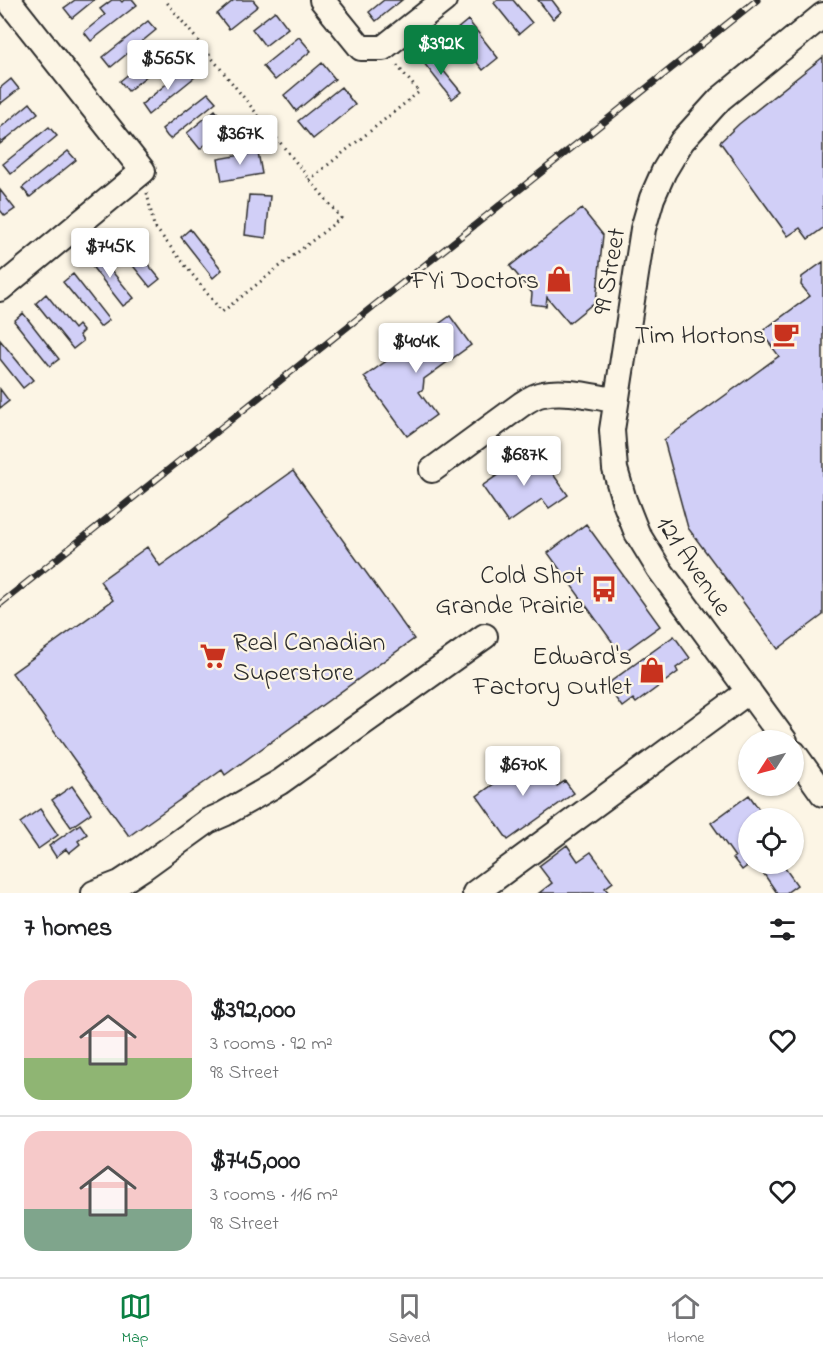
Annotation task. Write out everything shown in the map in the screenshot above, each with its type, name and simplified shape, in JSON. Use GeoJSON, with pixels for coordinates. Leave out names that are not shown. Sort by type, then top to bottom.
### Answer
{"type":"FeatureCollection","features":[{"type":"Feature","properties":{"kind":"street"},"geometry":{"type":"LineString","coordinates":[[0,289],[143,171],[8,0]]}},
{"type":"Feature","properties":{"kind":"street"},"geometry":{"type":"LineString","coordinates":[[322,0],[362,48],[383,48],[444,0]]}},
{"type":"Feature","properties":{"kind":"street","name":"99 Street"},"geometry":{"type":"LineString","coordinates":[[615,400],[643,230],[652,198],[664,171],[682,141],[720,99],[823,15]]}},
{"type":"Feature","properties":{"kind":"street"},"geometry":{"type":"LineString","coordinates":[[432,470],[532,398],[559,392],[615,400]]}},
{"type":"Feature","properties":{"kind":"street","name":"121 Avenue"},"geometry":{"type":"LineString","coordinates":[[615,400],[612,430],[615,469],[637,533],[659,569],[777,730]]}},
{"type":"Feature","properties":{"kind":"street"},"geometry":{"type":"LineString","coordinates":[[94,893],[120,883],[208,821],[280,782],[485,636]]}},
{"type":"Feature","properties":{"kind":"street"},"geometry":{"type":"LineString","coordinates":[[475,893],[749,691]]}},
{"type":"Feature","properties":{"kind":"street"},"geometry":{"type":"LineString","coordinates":[[804,767],[823,794]]}},
{"type":"Feature","properties":{"kind":"path"},"geometry":{"type":"LineString","coordinates":[[143,171],[154,226],[222,312],[340,218],[165,0]]}},
{"type":"Feature","properties":{"kind":"path"},"geometry":{"type":"LineString","coordinates":[[309,180],[419,92],[383,48]]}},
{"type":"Feature","properties":{"kind":"building"},"geometry":{"type":"Polygon","coordinates":[[[75,0],[94,0],[72,18],[64,8],[75,0]]]}},
{"type":"Feature","properties":{"kind":"building"},"geometry":{"type":"Polygon","coordinates":[[[112,0],[122,2],[133,0],[137,5],[91,41],[84,32],[105,15],[100,9],[112,0]]]}},
{"type":"Feature","properties":{"kind":"building"},"geometry":{"type":"Polygon","coordinates":[[[234,0],[253,0],[258,6],[229,29],[217,14],[234,0]]]}},
{"type":"Feature","properties":{"kind":"building"},"geometry":{"type":"Polygon","coordinates":[[[384,0],[402,0],[376,21],[369,12],[384,0]]]}},
{"type":"Feature","properties":{"kind":"building"},"geometry":{"type":"Polygon","coordinates":[[[497,0],[513,0],[532,23],[519,34],[494,3],[497,0]]]}},
{"type":"Feature","properties":{"kind":"building"},"geometry":{"type":"Polygon","coordinates":[[[538,0],[552,0],[561,12],[553,19],[538,0]]]}},
{"type":"Feature","properties":{"kind":"building"},"geometry":{"type":"Polygon","coordinates":[[[275,11],[288,28],[265,46],[252,29],[275,11]]]}},
{"type":"Feature","properties":{"kind":"building"},"geometry":{"type":"Polygon","coordinates":[[[468,20],[498,58],[483,70],[466,49],[458,55],[445,39],[468,20]]]}},
{"type":"Feature","properties":{"kind":"building"},"geometry":{"type":"Polygon","coordinates":[[[148,21],[156,30],[111,67],[103,57],[148,21]]]}},
{"type":"Feature","properties":{"kind":"building"},"geometry":{"type":"Polygon","coordinates":[[[299,37],[311,51],[275,80],[263,66],[299,37]]]}},
{"type":"Feature","properties":{"kind":"building"},"geometry":{"type":"Polygon","coordinates":[[[166,44],[174,54],[128,91],[120,81],[166,44]]]}},
{"type":"Feature","properties":{"kind":"building"},"geometry":{"type":"Polygon","coordinates":[[[428,52],[461,92],[452,99],[420,58],[428,52]]]}},
{"type":"Feature","properties":{"kind":"building"},"geometry":{"type":"Polygon","coordinates":[[[823,57],[823,228],[808,239],[800,228],[788,236],[720,142],[823,57]]]}},
{"type":"Feature","properties":{"kind":"building"},"geometry":{"type":"Polygon","coordinates":[[[322,63],[335,79],[296,111],[284,95],[322,63]]]}},
{"type":"Feature","properties":{"kind":"building"},"geometry":{"type":"Polygon","coordinates":[[[187,67],[195,77],[148,115],[141,105],[187,67]]]}},
{"type":"Feature","properties":{"kind":"building"},"geometry":{"type":"Polygon","coordinates":[[[11,79],[19,89],[0,104],[0,88],[11,79]]]}},
{"type":"Feature","properties":{"kind":"building"},"geometry":{"type":"Polygon","coordinates":[[[341,87],[355,105],[313,139],[298,121],[341,87]]]}},
{"type":"Feature","properties":{"kind":"building"},"geometry":{"type":"Polygon","coordinates":[[[208,93],[216,102],[170,139],[162,129],[208,93]]]}},
{"type":"Feature","properties":{"kind":"building"},"geometry":{"type":"Polygon","coordinates":[[[30,103],[38,113],[0,144],[0,128],[30,103]]]}},
{"type":"Feature","properties":{"kind":"building"},"geometry":{"type":"Polygon","coordinates":[[[215,110],[228,126],[200,149],[187,133],[215,110]]]}},
{"type":"Feature","properties":{"kind":"building"},"geometry":{"type":"Polygon","coordinates":[[[49,127],[57,136],[11,174],[3,164],[49,127]]]}},
{"type":"Feature","properties":{"kind":"building"},"geometry":{"type":"Polygon","coordinates":[[[68,151],[76,160],[30,197],[22,188],[68,151]]]}},
{"type":"Feature","properties":{"kind":"building"},"geometry":{"type":"Polygon","coordinates":[[[258,152],[262,174],[222,181],[218,159],[258,152]]]}},
{"type":"Feature","properties":{"kind":"building"},"geometry":{"type":"Polygon","coordinates":[[[0,190],[15,209],[5,216],[0,210],[0,190]]]}},
{"type":"Feature","properties":{"kind":"building"},"geometry":{"type":"Polygon","coordinates":[[[249,195],[270,196],[266,238],[245,235],[249,195]]]}},
{"type":"Feature","properties":{"kind":"building","name":"FYi Doctors"},"geometry":{"type":"Polygon","coordinates":[[[582,209],[603,235],[596,301],[569,323],[547,297],[546,306],[531,304],[532,293],[510,266],[582,209]]]}},
{"type":"Feature","properties":{"kind":"building"},"geometry":{"type":"Polygon","coordinates":[[[190,229],[222,270],[213,278],[181,237],[190,229]]]}},
{"type":"Feature","properties":{"kind":"building"},"geometry":{"type":"Polygon","coordinates":[[[123,234],[160,279],[150,287],[114,242],[123,234]]]}},
{"type":"Feature","properties":{"kind":"building"},"geometry":{"type":"Polygon","coordinates":[[[96,252],[134,298],[123,306],[87,260],[96,252]]]}},
{"type":"Feature","properties":{"kind":"building"},"geometry":{"type":"Polygon","coordinates":[[[823,262],[823,615],[778,649],[688,528],[664,440],[779,356],[761,332],[810,296],[801,285],[802,277],[823,262]]]}},
{"type":"Feature","properties":{"kind":"building"},"geometry":{"type":"Polygon","coordinates":[[[73,274],[109,320],[100,327],[63,282],[73,274]]]}},
{"type":"Feature","properties":{"kind":"building"},"geometry":{"type":"Polygon","coordinates":[[[46,294],[74,329],[78,325],[83,331],[79,335],[83,341],[73,349],[36,303],[46,294]]]}},
{"type":"Feature","properties":{"kind":"building"},"geometry":{"type":"Polygon","coordinates":[[[23,313],[59,359],[50,366],[14,321],[23,313]]]}},
{"type":"Feature","properties":{"kind":"building"},"geometry":{"type":"Polygon","coordinates":[[[450,316],[471,345],[424,379],[423,389],[419,392],[436,415],[407,436],[364,377],[450,316]]]}},
{"type":"Feature","properties":{"kind":"building"},"geometry":{"type":"Polygon","coordinates":[[[0,340],[33,380],[23,388],[0,359],[0,340]]]}},
{"type":"Feature","properties":{"kind":"building"},"geometry":{"type":"Polygon","coordinates":[[[0,389],[9,401],[0,408],[0,389]]]}},
{"type":"Feature","properties":{"kind":"building"},"geometry":{"type":"Polygon","coordinates":[[[535,449],[568,495],[549,508],[542,499],[508,523],[482,486],[535,449]]]}},
{"type":"Feature","properties":{"kind":"building","name":"Real Canadian Superstore"},"geometry":{"type":"Polygon","coordinates":[[[293,471],[414,639],[225,775],[222,770],[129,836],[12,673],[113,600],[100,581],[147,547],[160,566],[293,471]]]}},
{"type":"Feature","properties":{"kind":"building","name":"Cold Shot Grande Prairie"},"geometry":{"type":"Polygon","coordinates":[[[586,524],[660,626],[621,654],[548,553],[586,524]]]}},
{"type":"Feature","properties":{"kind":"building","name":"Edward's Factory Outlet"},"geometry":{"type":"Polygon","coordinates":[[[674,636],[690,658],[676,668],[678,672],[636,703],[633,699],[622,707],[606,685],[674,636]]]}},
{"type":"Feature","properties":{"kind":"building"},"geometry":{"type":"Polygon","coordinates":[[[534,755],[557,786],[565,781],[574,793],[508,840],[477,796],[534,755]]]}},
{"type":"Feature","properties":{"kind":"building"},"geometry":{"type":"Polygon","coordinates":[[[72,786],[91,813],[71,827],[52,800],[72,786]]]}},
{"type":"Feature","properties":{"kind":"building"},"geometry":{"type":"Polygon","coordinates":[[[748,796],[758,808],[738,808],[738,865],[733,858],[735,857],[711,823],[748,796]]]}},
{"type":"Feature","properties":{"kind":"building"},"geometry":{"type":"Polygon","coordinates":[[[40,809],[58,835],[38,849],[20,823],[40,809]]]}},
{"type":"Feature","properties":{"kind":"building"},"geometry":{"type":"Polygon","coordinates":[[[80,824],[87,834],[78,841],[80,844],[69,853],[66,849],[56,857],[49,846],[80,824]]]}},
{"type":"Feature","properties":{"kind":"building"},"geometry":{"type":"Polygon","coordinates":[[[567,845],[578,861],[591,852],[613,882],[605,888],[609,893],[539,893],[552,883],[539,866],[567,845]]]}},
{"type":"Feature","properties":{"kind":"building"},"geometry":{"type":"Polygon","coordinates":[[[764,874],[789,874],[797,885],[786,893],[777,893],[764,874]]]}},
{"type":"Feature","properties":{"kind":"railway"},"geometry":{"type":"LineString","coordinates":[[0,604],[757,0]]}},
{"type":"Feature","properties":{"kind":"place","name":"FYi Doctors"},"geometry":{"type":"Point","coordinates":[559,279]}},
{"type":"Feature","properties":{"kind":"place","name":"Tim Hortons"},"geometry":{"type":"Point","coordinates":[786,334]}},
{"type":"Feature","properties":{"kind":"place","name":"Cold Shot Grande Prairie"},"geometry":{"type":"Point","coordinates":[604,589]}},
{"type":"Feature","properties":{"kind":"place","name":"Real Canadian Superstore"},"geometry":{"type":"Point","coordinates":[213,656]}},
{"type":"Feature","properties":{"kind":"place","name":"Edward's Factory Outlet"},"geometry":{"type":"Point","coordinates":[652,670]}}]}
